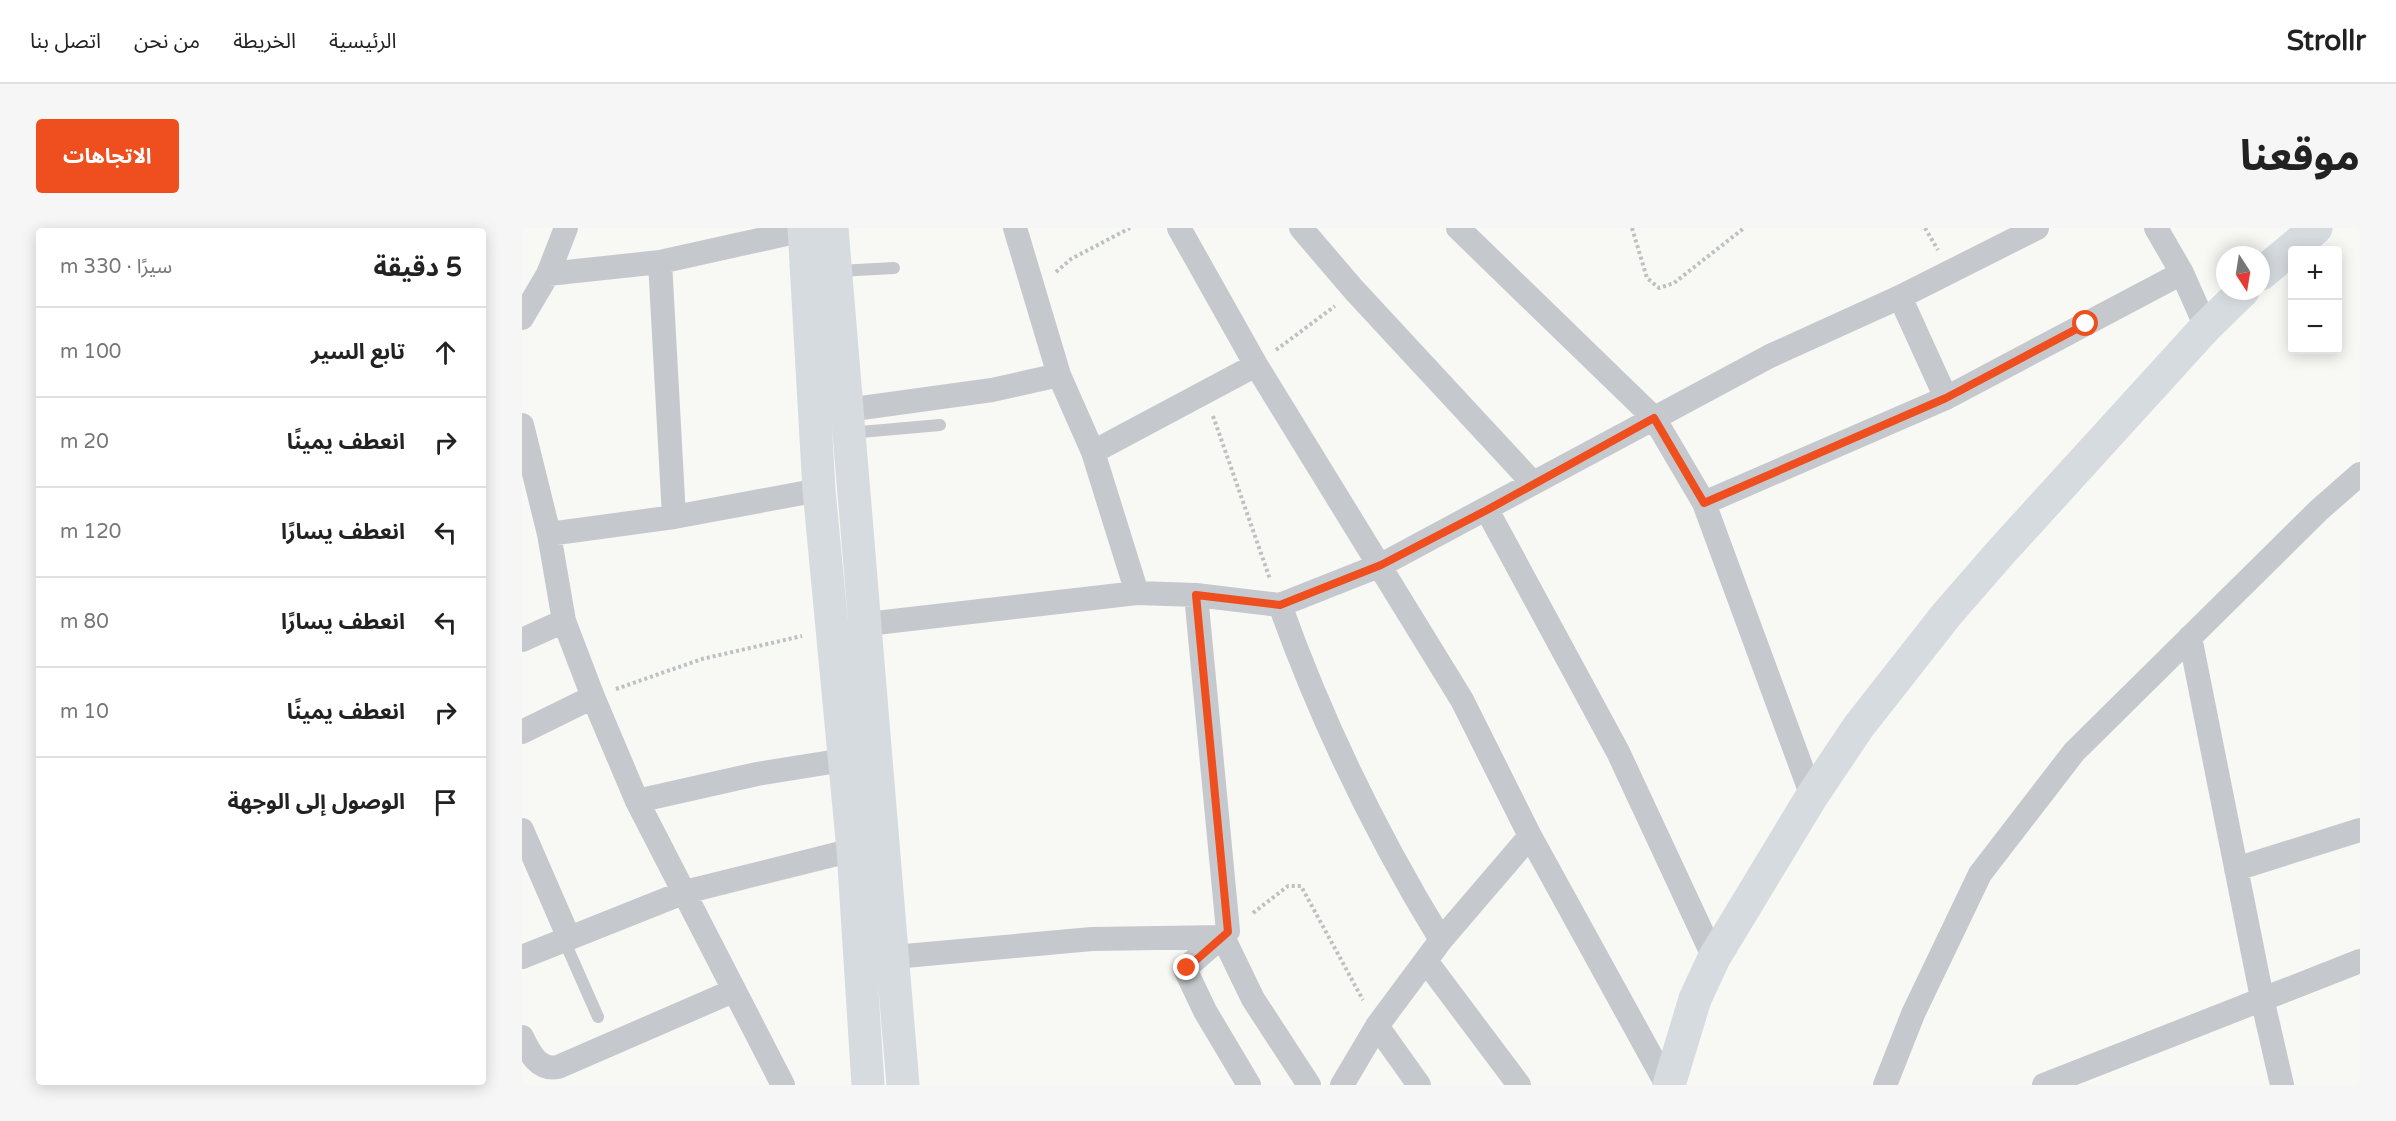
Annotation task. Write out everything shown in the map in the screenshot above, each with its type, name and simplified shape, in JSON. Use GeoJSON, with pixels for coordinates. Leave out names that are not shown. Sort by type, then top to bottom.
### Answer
{"type":"FeatureCollection","features":[{"type":"Feature","properties":{"kind":"main road"},"geometry":{"type":"LineString","coordinates":[[2270,266],[2316,228]]}},
{"type":"Feature","properties":{"kind":"main road"},"geometry":{"type":"LineString","coordinates":[[813,229],[836,272],[867,624],[903,1085]]}},
{"type":"Feature","properties":{"kind":"main road"},"geometry":{"type":"LineString","coordinates":[[813,229],[819,490],[853,850],[868,1085]]}},
{"type":"Feature","properties":{"kind":"main road"},"geometry":{"type":"LineString","coordinates":[[1668,1085],[1695,999],[1714,958],[1812,796],[1859,726],[1947,614],[2206,327],[2234,300]]}},
{"type":"Feature","properties":{"kind":"street"},"geometry":{"type":"LineString","coordinates":[[522,318],[548,274],[566,228]]}},
{"type":"Feature","properties":{"kind":"street"},"geometry":{"type":"LineString","coordinates":[[1015,228],[1059,375],[1093,452],[1137,592]]}},
{"type":"Feature","properties":{"kind":"street"},"geometry":{"type":"LineString","coordinates":[[1179,228],[1256,365],[1462,700],[1530,836],[1668,1085]]}},
{"type":"Feature","properties":{"kind":"street"},"geometry":{"type":"LineString","coordinates":[[1301,228],[1354,290],[1533,483]]}},
{"type":"Feature","properties":{"kind":"street"},"geometry":{"type":"LineString","coordinates":[[1458,228],[1654,418],[1704,503],[1812,796]]}},
{"type":"Feature","properties":{"kind":"street"},"geometry":{"type":"LineString","coordinates":[[867,624],[1137,592],[1196,595],[1280,605],[1381,565],[1770,356],[1900,297],[2037,228]]}},
{"type":"Feature","properties":{"kind":"street"},"geometry":{"type":"LineString","coordinates":[[2156,228],[2182,273],[2206,327]]}},
{"type":"Feature","properties":{"kind":"street"},"geometry":{"type":"LineString","coordinates":[[548,274],[660,262],[813,229]]}},
{"type":"Feature","properties":{"kind":"street"},"geometry":{"type":"LineString","coordinates":[[660,262],[674,517]]}},
{"type":"Feature","properties":{"kind":"street"},"geometry":{"type":"LineString","coordinates":[[1704,503],[1946,398],[2182,273]]}},
{"type":"Feature","properties":{"kind":"street"},"geometry":{"type":"LineString","coordinates":[[1900,297],[1946,398]]}},
{"type":"Feature","properties":{"kind":"street"},"geometry":{"type":"LineString","coordinates":[[1093,452],[1256,365]]}},
{"type":"Feature","properties":{"kind":"street"},"geometry":{"type":"LineString","coordinates":[[848,421],[1059,375]]}},
{"type":"Feature","properties":{"kind":"street"},"geometry":{"type":"LineString","coordinates":[[522,425],[549,534],[564,621],[593,697],[637,801],[783,1085]]}},
{"type":"Feature","properties":{"kind":"street"},"geometry":{"type":"LineString","coordinates":[[1888,1083],[1913,1014],[1980,874],[2074,752],[2319,510],[2360,474]]}},
{"type":"Feature","properties":{"kind":"street"},"geometry":{"type":"LineString","coordinates":[[549,534],[674,517],[819,490]]}},
{"type":"Feature","properties":{"kind":"street"},"geometry":{"type":"LineString","coordinates":[[1487,510],[1618,752],[1714,958]]}},
{"type":"Feature","properties":{"kind":"street"},"geometry":{"type":"LineString","coordinates":[[1196,595],[1226,934],[1253,999],[1309,1085]]}},
{"type":"Feature","properties":{"kind":"street"},"geometry":{"type":"LineString","coordinates":[[1280,605],[1304,673],[1352,778],[1395,865],[1441,940]]}},
{"type":"Feature","properties":{"kind":"street"},"geometry":{"type":"LineString","coordinates":[[522,639],[564,621]]}},
{"type":"Feature","properties":{"kind":"street"},"geometry":{"type":"LineString","coordinates":[[2190,637],[2262,998],[2282,1085]]}},
{"type":"Feature","properties":{"kind":"street"},"geometry":{"type":"LineString","coordinates":[[522,732],[593,697]]}},
{"type":"Feature","properties":{"kind":"street"},"geometry":{"type":"LineString","coordinates":[[637,801],[757,774],[844,760]]}},
{"type":"Feature","properties":{"kind":"street"},"geometry":{"type":"LineString","coordinates":[[522,830],[566,939]]}},
{"type":"Feature","properties":{"kind":"street"},"geometry":{"type":"LineString","coordinates":[[2236,869],[2360,830]]}},
{"type":"Feature","properties":{"kind":"street"},"geometry":{"type":"LineString","coordinates":[[1342,1085],[1377,1026],[1441,940],[1530,836]]}},
{"type":"Feature","properties":{"kind":"street"},"geometry":{"type":"LineString","coordinates":[[522,957],[685,892],[853,850]]}},
{"type":"Feature","properties":{"kind":"street"},"geometry":{"type":"LineString","coordinates":[[894,957],[1092,939],[1226,934]]}},
{"type":"Feature","properties":{"kind":"street"},"geometry":{"type":"LineString","coordinates":[[1226,934],[1188,966],[1186,971],[1205,1011],[1249,1085]]}},
{"type":"Feature","properties":{"kind":"street"},"geometry":{"type":"LineString","coordinates":[[1426,961],[1518,1085]]}},
{"type":"Feature","properties":{"kind":"street"},"geometry":{"type":"LineString","coordinates":[[2044,1085],[2360,961]]}},
{"type":"Feature","properties":{"kind":"street"},"geometry":{"type":"LineString","coordinates":[[522,1037],[530,1053],[540,1064],[553,1068],[578,1060],[733,991]]}},
{"type":"Feature","properties":{"kind":"street"},"geometry":{"type":"LineString","coordinates":[[1377,1026],[1419,1085]]}},
{"type":"Feature","properties":{"kind":"lane"},"geometry":{"type":"LineString","coordinates":[[836,272],[894,268]]}},
{"type":"Feature","properties":{"kind":"lane"},"geometry":{"type":"LineString","coordinates":[[848,421],[940,425]]}},
{"type":"Feature","properties":{"kind":"lane"},"geometry":{"type":"LineString","coordinates":[[566,939],[598,1017]]}},
{"type":"Feature","properties":{"kind":"path"},"geometry":{"type":"LineString","coordinates":[[1033,293],[1071,259],[1130,228]]}},
{"type":"Feature","properties":{"kind":"path"},"geometry":{"type":"LineString","coordinates":[[1632,228],[1647,278],[1659,288],[1674,283],[1744,228]]}},
{"type":"Feature","properties":{"kind":"path"},"geometry":{"type":"LineString","coordinates":[[1256,365],[1354,290]]}},
{"type":"Feature","properties":{"kind":"path"},"geometry":{"type":"LineString","coordinates":[[1204,392],[1280,605]]}},
{"type":"Feature","properties":{"kind":"path"},"geometry":{"type":"LineString","coordinates":[[593,697],[702,659],[833,629]]}},
{"type":"Feature","properties":{"kind":"path"},"geometry":{"type":"LineString","coordinates":[[1226,934],[1288,886],[1301,886],[1377,1026]]}},
{"type":"Feature","properties":{"kind":"route"},"geometry":{"type":"LineString","coordinates":[[1187,968],[1228,932],[1196,595],[1280,605],[1381,565],[1487,510],[1583,455],[1654,418],[1704,503],[1946,398],[2086,324]]}}]}
